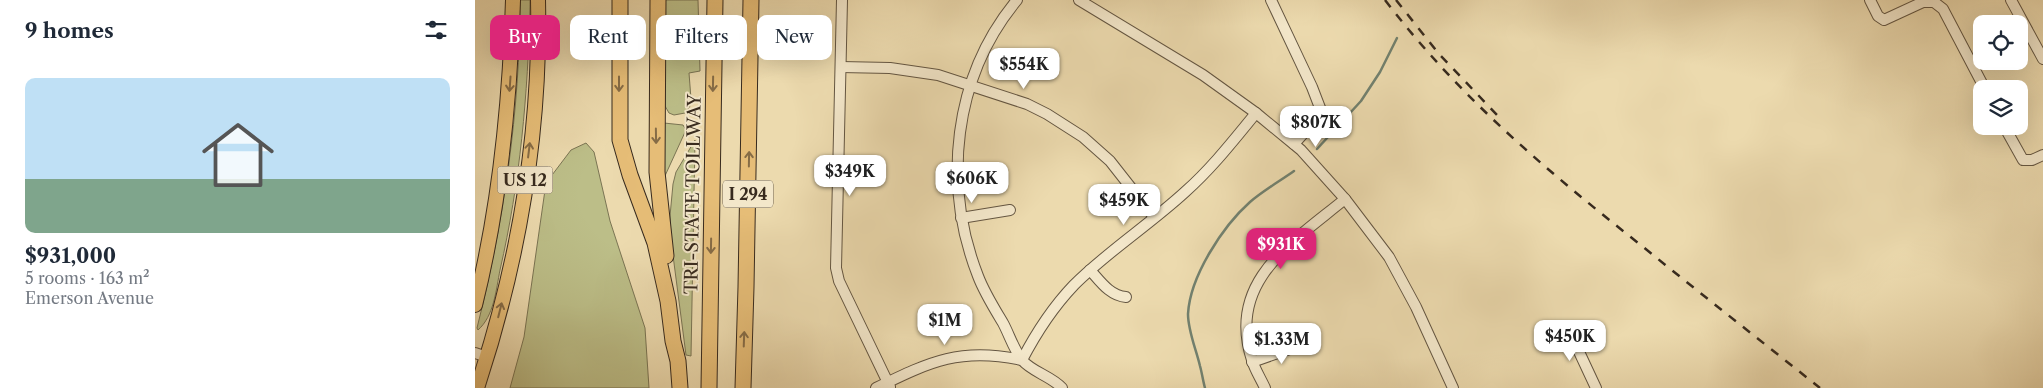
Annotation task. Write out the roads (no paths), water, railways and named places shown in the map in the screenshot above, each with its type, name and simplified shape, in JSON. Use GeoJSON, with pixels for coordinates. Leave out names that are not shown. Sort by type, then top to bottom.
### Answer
{"type":"FeatureCollection","features":[{"type":"Feature","properties":{"kind":"highway"},"geometry":{"type":"LineString","coordinates":[[620,0],[619,140],[655,243],[678,361],[680,388]]}},
{"type":"Feature","properties":{"kind":"highway"},"geometry":{"type":"LineString","coordinates":[[658,0],[657,172],[662,225],[680,342],[678,361]]}},
{"type":"Feature","properties":{"kind":"highway","name":"TRI-STATE TOLLWAY"},"geometry":{"type":"LineString","coordinates":[[709,388],[715,0]]}},
{"type":"Feature","properties":{"kind":"highway","name":"I 294"},"geometry":{"type":"LineString","coordinates":[[743,388],[751,0]]}},
{"type":"Feature","properties":{"kind":"main road","name":"US 12"},"geometry":{"type":"LineString","coordinates":[[475,305],[483,270],[504,147],[512,53],[513,0]]}},
{"type":"Feature","properties":{"kind":"main road","name":"US 12"},"geometry":{"type":"LineString","coordinates":[[477,388],[481,355],[507,282],[525,180],[536,96],[538,0]]}},
{"type":"Feature","properties":{"kind":"street"},"geometry":{"type":"LineString","coordinates":[[842,0],[836,268],[839,281],[889,385]]}},
{"type":"Feature","properties":{"kind":"street"},"geometry":{"type":"LineString","coordinates":[[1017,0],[1005,15],[984,51],[970,85],[965,104],[958,151],[961,218],[966,239],[978,278],[1022,360]]}},
{"type":"Feature","properties":{"kind":"street"},"geometry":{"type":"LineString","coordinates":[[1079,0],[1203,75],[1294,144],[1345,199],[1389,257],[1416,307],[1453,388]]}},
{"type":"Feature","properties":{"kind":"street"},"geometry":{"type":"LineString","coordinates":[[1271,0],[1312,87],[1322,113],[1294,144]]}},
{"type":"Feature","properties":{"kind":"street"},"geometry":{"type":"LineString","coordinates":[[1870,0],[1878,16],[1884,20],[1923,2],[1934,2],[1943,9],[1980,80]]}},
{"type":"Feature","properties":{"kind":"street"},"geometry":{"type":"LineString","coordinates":[[2011,0],[2043,60]]}},
{"type":"Feature","properties":{"kind":"street"},"geometry":{"type":"LineString","coordinates":[[841,67],[912,70],[970,85],[1027,104],[1066,124],[1110,161],[1154,217]]}},
{"type":"Feature","properties":{"kind":"street"},"geometry":{"type":"LineString","coordinates":[[1022,360],[1045,320],[1072,287],[1090,270],[1184,194],[1208,171],[1255,113]]}},
{"type":"Feature","properties":{"kind":"street"},"geometry":{"type":"LineString","coordinates":[[2010,135],[2023,160],[2032,160],[2043,155]]}},
{"type":"Feature","properties":{"kind":"street"},"geometry":{"type":"LineString","coordinates":[[1265,388],[1252,362],[1248,345],[1247,313],[1251,298],[1260,277],[1275,257],[1345,199]]}},
{"type":"Feature","properties":{"kind":"street"},"geometry":{"type":"LineString","coordinates":[[961,218],[1010,210]]}},
{"type":"Feature","properties":{"kind":"street"},"geometry":{"type":"LineString","coordinates":[[1090,270],[1110,291],[1126,297]]}},
{"type":"Feature","properties":{"kind":"street"},"geometry":{"type":"LineString","coordinates":[[1567,326],[1596,388]]}},
{"type":"Feature","properties":{"kind":"street"},"geometry":{"type":"LineString","coordinates":[[1252,362],[1304,344]]}},
{"type":"Feature","properties":{"kind":"street"},"geometry":{"type":"LineString","coordinates":[[876,388],[889,385],[918,368],[956,356],[997,355],[1022,360],[1063,388]]}},
{"type":"Feature","properties":{"kind":"waterway"},"geometry":{"type":"LineString","coordinates":[[1317,149],[1361,101],[1380,72],[1397,38]]}},
{"type":"Feature","properties":{"kind":"waterway"},"geometry":{"type":"LineString","coordinates":[[1205,388],[1188,320],[1190,299],[1201,268],[1219,238],[1240,212],[1255,198],[1294,171]]}},
{"type":"Feature","properties":{"kind":"railway"},"geometry":{"type":"LineString","coordinates":[[1385,0],[1443,69],[1538,161],[1606,218],[1820,388]]}},
{"type":"Feature","properties":{"kind":"railway"},"geometry":{"type":"LineString","coordinates":[[1396,0],[1439,54],[1499,117]]}}]}
